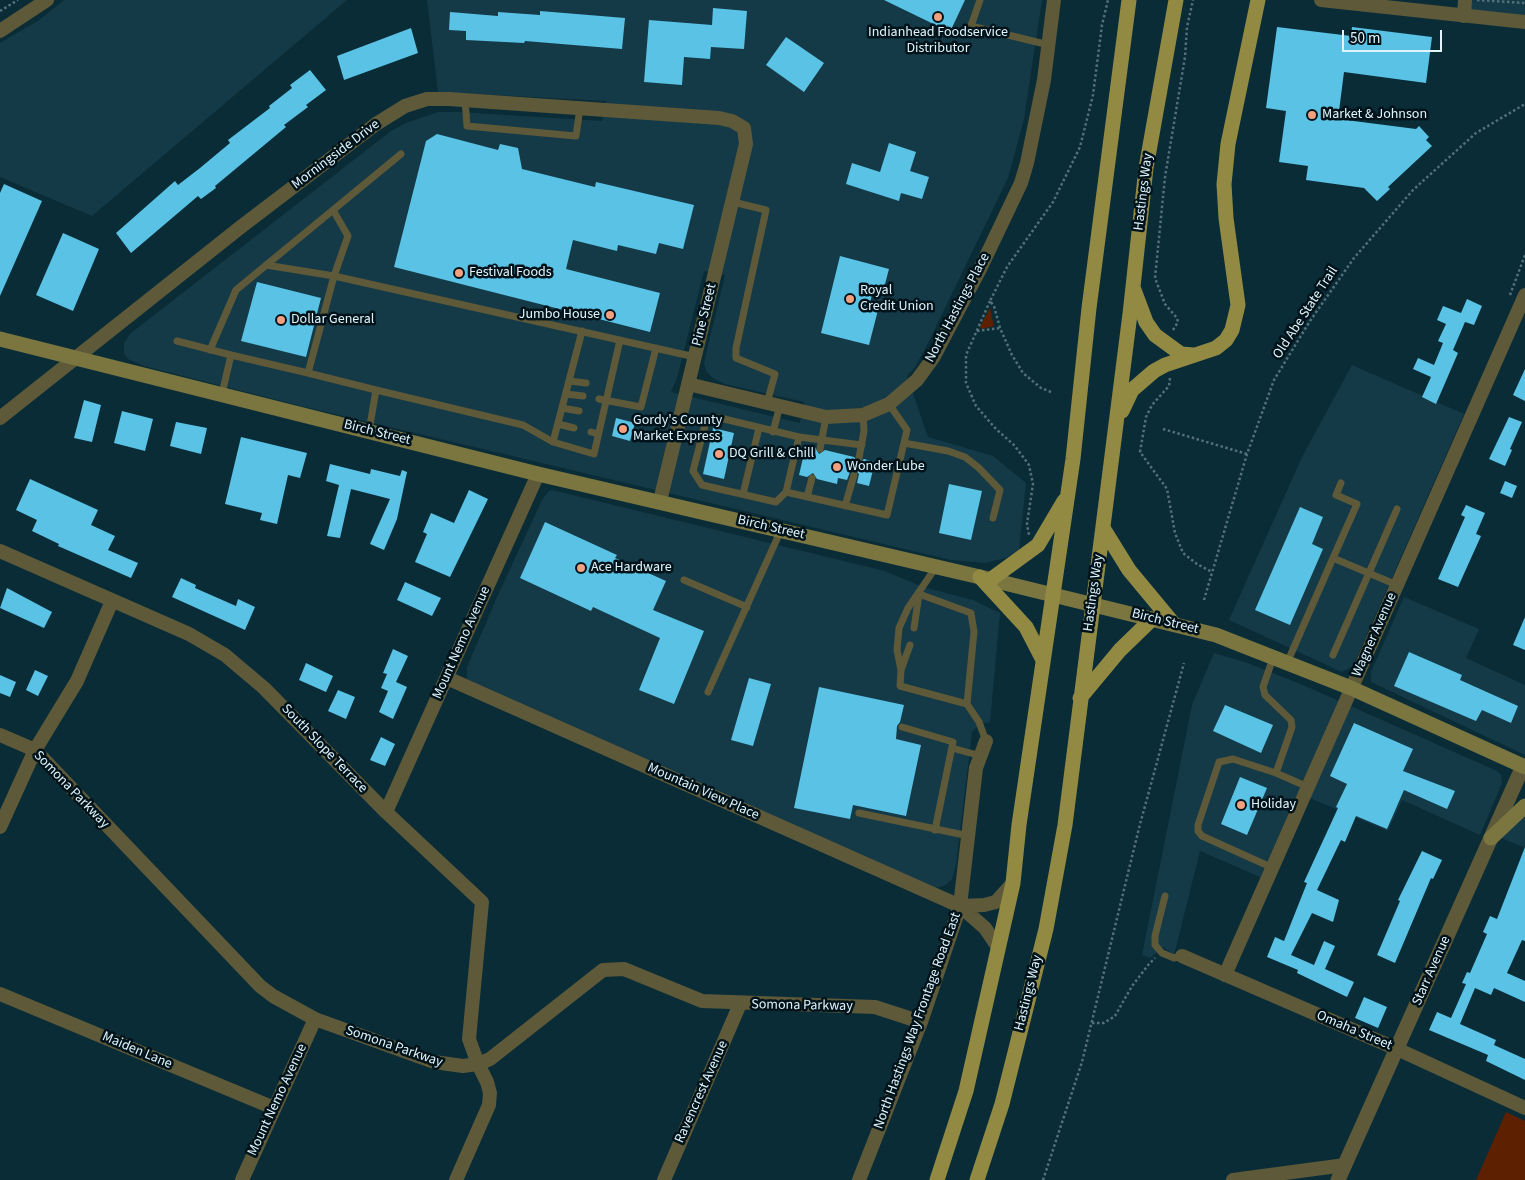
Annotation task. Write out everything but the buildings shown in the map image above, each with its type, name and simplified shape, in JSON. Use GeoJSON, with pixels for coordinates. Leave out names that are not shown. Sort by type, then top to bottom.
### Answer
{"type":"FeatureCollection","features":[{"type":"Feature","properties":{"kind":"main road","name":"Hastings Way"},"geometry":{"type":"LineString","coordinates":[[978,1180],[1002,1104],[1046,929],[1065,825],[1133,286],[1146,168],[1176,0]]}},
{"type":"Feature","properties":{"kind":"main road"},"geometry":{"type":"LineString","coordinates":[[1115,427],[1132,390],[1164,366],[1216,348],[1226,340],[1232,330],[1238,305],[1226,218],[1224,184],[1228,144],[1258,0]]}},
{"type":"Feature","properties":{"kind":"main road"},"geometry":{"type":"LineString","coordinates":[[937,1180],[966,1091],[1013,883],[1043,660],[1068,495],[1089,308],[1128,6]]}},
{"type":"Feature","properties":{"kind":"main road"},"geometry":{"type":"LineString","coordinates":[[1133,286],[1146,322],[1164,343],[1181,354],[1194,355]]}},
{"type":"Feature","properties":{"kind":"main road","name":"Birch Street"},"geometry":{"type":"LineString","coordinates":[[0,340],[538,474],[660,501],[1173,623],[1216,635],[1351,688],[1524,765]]}},
{"type":"Feature","properties":{"kind":"main road"},"geometry":{"type":"LineString","coordinates":[[1043,660],[1026,628],[985,579],[1038,545],[1068,495]]}},
{"type":"Feature","properties":{"kind":"main road"},"geometry":{"type":"LineString","coordinates":[[1103,528],[1129,570],[1173,623]]}},
{"type":"Feature","properties":{"kind":"main road"},"geometry":{"type":"LineString","coordinates":[[1080,698],[1120,650],[1152,619]]}},
{"type":"Feature","properties":{"kind":"main road"},"geometry":{"type":"LineString","coordinates":[[1491,838],[1525,806]]}},
{"type":"Feature","properties":{"kind":"street"},"geometry":{"type":"LineString","coordinates":[[0,31],[47,0]]}},
{"type":"Feature","properties":{"kind":"street","name":"North Hastings Place"},"geometry":{"type":"LineString","coordinates":[[688,384],[826,417],[863,415],[889,404],[917,380],[933,358],[1011,207],[1027,163],[1049,45],[1054,0]]}},
{"type":"Feature","properties":{"kind":"street"},"geometry":{"type":"LineString","coordinates":[[1321,0],[1525,22]]}},
{"type":"Feature","properties":{"kind":"street"},"geometry":{"type":"LineString","coordinates":[[1464,16],[1465,0]]}},
{"type":"Feature","properties":{"kind":"street","name":"Morningside Drive"},"geometry":{"type":"LineString","coordinates":[[0,418],[242,226],[376,124],[405,106],[427,99],[465,100],[719,118],[732,121],[744,128]]}},
{"type":"Feature","properties":{"kind":"street","name":"Pine Street"},"geometry":{"type":"LineString","coordinates":[[660,501],[733,202],[746,144],[744,128]]}},
{"type":"Feature","properties":{"kind":"street","name":"Wagner Avenue"},"geometry":{"type":"LineString","coordinates":[[1226,975],[1524,297]]}},
{"type":"Feature","properties":{"kind":"street","name":"Mount Nemo Avenue"},"geometry":{"type":"LineString","coordinates":[[386,812],[538,474]]}},
{"type":"Feature","properties":{"kind":"street","name":"South Slope Terrace"},"geometry":{"type":"LineString","coordinates":[[0,551],[189,634],[225,655],[264,688],[386,812],[482,902],[469,1032],[469,1039],[478,1064]]}},
{"type":"Feature","properties":{"kind":"street"},"geometry":{"type":"LineString","coordinates":[[0,827],[35,750],[77,681],[112,601]]}},
{"type":"Feature","properties":{"kind":"street","name":"Mountain View Place"},"geometry":{"type":"LineString","coordinates":[[447,678],[960,906],[985,928],[998,947]]}},
{"type":"Feature","properties":{"kind":"street","name":"Somona Parkway"},"geometry":{"type":"LineString","coordinates":[[0,735],[35,750],[260,986],[288,1006],[315,1019],[434,1062],[463,1066],[478,1064],[502,1051],[603,970],[624,968],[702,1001],[740,1004],[875,1007],[921,1022]]}},
{"type":"Feature","properties":{"kind":"street","name":"North Hastings Way Frontage Road East"},"geometry":{"type":"LineString","coordinates":[[859,1180],[921,1022],[960,906],[976,768],[986,741]]}},
{"type":"Feature","properties":{"kind":"street","name":"Starr Avenue"},"geometry":{"type":"LineString","coordinates":[[1338,1180],[1524,765]]}},
{"type":"Feature","properties":{"kind":"street","name":"Mountain View Place"},"geometry":{"type":"LineString","coordinates":[[960,906],[984,905],[996,902],[1013,883]]}},
{"type":"Feature","properties":{"kind":"street","name":"Omaha Street"},"geometry":{"type":"LineString","coordinates":[[1182,956],[1397,1049],[1525,1108]]}},
{"type":"Feature","properties":{"kind":"street","name":"Maiden Lane"},"geometry":{"type":"LineString","coordinates":[[0,994],[274,1108]]}},
{"type":"Feature","properties":{"kind":"street","name":"Ravencrest Avenue"},"geometry":{"type":"LineString","coordinates":[[664,1180],[740,1004]]}},
{"type":"Feature","properties":{"kind":"street","name":"Mount Nemo Avenue"},"geometry":{"type":"LineString","coordinates":[[242,1180],[315,1019]]}},
{"type":"Feature","properties":{"kind":"street"},"geometry":{"type":"LineString","coordinates":[[456,1180],[489,1105],[488,1087],[478,1064]]}},
{"type":"Feature","properties":{"kind":"street"},"geometry":{"type":"LineString","coordinates":[[1233,1180],[1345,1165]]}},
{"type":"Feature","properties":{"kind":"lane"},"geometry":{"type":"LineString","coordinates":[[980,0],[971,26],[1049,45]]}},
{"type":"Feature","properties":{"kind":"lane"},"geometry":{"type":"LineString","coordinates":[[465,100],[467,126],[576,136],[580,108]]}},
{"type":"Feature","properties":{"kind":"lane"},"geometry":{"type":"LineString","coordinates":[[210,350],[236,290],[401,154]]}},
{"type":"Feature","properties":{"kind":"lane"},"geometry":{"type":"LineString","coordinates":[[733,202],[766,210],[736,358],[775,374],[773,432]]}},
{"type":"Feature","properties":{"kind":"lane"},"geometry":{"type":"LineString","coordinates":[[308,373],[334,276],[348,236],[333,210]]}},
{"type":"Feature","properties":{"kind":"lane"},"geometry":{"type":"LineString","coordinates":[[266,265],[334,276],[695,357]]}},
{"type":"Feature","properties":{"kind":"lane"},"geometry":{"type":"LineString","coordinates":[[553,442],[582,331]]}},
{"type":"Feature","properties":{"kind":"lane"},"geometry":{"type":"LineString","coordinates":[[177,342],[523,425],[553,442],[594,454],[595,433],[599,414],[620,340]]}},
{"type":"Feature","properties":{"kind":"lane"},"geometry":{"type":"LineString","coordinates":[[603,399],[641,407],[656,348]]}},
{"type":"Feature","properties":{"kind":"lane"},"geometry":{"type":"LineString","coordinates":[[222,394],[231,355]]}},
{"type":"Feature","properties":{"kind":"lane"},"geometry":{"type":"LineString","coordinates":[[569,381],[586,383]]}},
{"type":"Feature","properties":{"kind":"lane"},"geometry":{"type":"LineString","coordinates":[[368,431],[376,390]]}},
{"type":"Feature","properties":{"kind":"lane"},"geometry":{"type":"LineString","coordinates":[[566,394],[582,396]]}},
{"type":"Feature","properties":{"kind":"lane"},"geometry":{"type":"LineString","coordinates":[[786,492],[887,515],[907,430],[889,404]]}},
{"type":"Feature","properties":{"kind":"lane"},"geometry":{"type":"LineString","coordinates":[[562,408],[579,411]]}},
{"type":"Feature","properties":{"kind":"lane"},"geometry":{"type":"LineString","coordinates":[[859,458],[862,445],[863,415]]}},
{"type":"Feature","properties":{"kind":"lane"},"geometry":{"type":"LineString","coordinates":[[820,449],[826,417]]}},
{"type":"Feature","properties":{"kind":"lane"},"geometry":{"type":"LineString","coordinates":[[799,437],[786,492],[776,502],[702,485],[692,471],[706,421],[720,418],[799,437],[862,445]]}},
{"type":"Feature","properties":{"kind":"lane"},"geometry":{"type":"LineString","coordinates":[[558,424],[574,428]]}},
{"type":"Feature","properties":{"kind":"lane"},"geometry":{"type":"LineString","coordinates":[[743,494],[758,428]]}},
{"type":"Feature","properties":{"kind":"lane"},"geometry":{"type":"LineString","coordinates":[[904,443],[948,451],[966,458],[979,468],[1000,490],[993,518]]}},
{"type":"Feature","properties":{"kind":"lane"},"geometry":{"type":"LineString","coordinates":[[845,506],[854,475]]}},
{"type":"Feature","properties":{"kind":"lane"},"geometry":{"type":"LineString","coordinates":[[807,497],[812,478]]}},
{"type":"Feature","properties":{"kind":"lane"},"geometry":{"type":"LineString","coordinates":[[1276,773],[1292,727],[1291,720],[1265,695],[1263,687],[1280,660],[1333,558],[1357,504],[1336,495],[1341,483]]}},
{"type":"Feature","properties":{"kind":"lane"},"geometry":{"type":"LineString","coordinates":[[1333,655],[1397,509]]}},
{"type":"Feature","properties":{"kind":"lane"},"geometry":{"type":"LineString","coordinates":[[708,692],[781,530]]}},
{"type":"Feature","properties":{"kind":"lane"},"geometry":{"type":"LineString","coordinates":[[1333,558],[1397,585]]}},
{"type":"Feature","properties":{"kind":"lane"},"geometry":{"type":"LineString","coordinates":[[936,567],[908,608],[899,628],[900,686],[967,704]]}},
{"type":"Feature","properties":{"kind":"lane"},"geometry":{"type":"LineString","coordinates":[[684,580],[747,607]]}},
{"type":"Feature","properties":{"kind":"lane"},"geometry":{"type":"LineString","coordinates":[[914,628],[919,594]]}},
{"type":"Feature","properties":{"kind":"lane"},"geometry":{"type":"LineString","coordinates":[[919,594],[971,613],[974,632],[967,704],[979,722],[986,741]]}},
{"type":"Feature","properties":{"kind":"lane"},"geometry":{"type":"LineString","coordinates":[[901,670],[910,645]]}},
{"type":"Feature","properties":{"kind":"lane"},"geometry":{"type":"LineString","coordinates":[[902,726],[953,742],[936,830]]}},
{"type":"Feature","properties":{"kind":"lane"},"geometry":{"type":"LineString","coordinates":[[952,748],[980,756]]}},
{"type":"Feature","properties":{"kind":"lane"},"geometry":{"type":"LineString","coordinates":[[1272,868],[1202,836],[1198,831],[1198,825],[1219,762],[1233,758],[1276,773],[1308,787]]}},
{"type":"Feature","properties":{"kind":"lane"},"geometry":{"type":"LineString","coordinates":[[859,813],[969,836]]}},
{"type":"Feature","properties":{"kind":"lane"},"geometry":{"type":"LineString","coordinates":[[1165,896],[1155,936],[1155,945],[1162,953],[1174,958],[1182,956]]}},
{"type":"Feature","properties":{"kind":"path"},"geometry":{"type":"LineString","coordinates":[[0,11],[18,0]]}},
{"type":"Feature","properties":{"kind":"path"},"geometry":{"type":"LineString","coordinates":[[1164,343],[1178,322],[1158,290],[1155,278],[1165,177],[1193,0]]}},
{"type":"Feature","properties":{"kind":"path"},"geometry":{"type":"LineString","coordinates":[[1475,0],[1525,4]]}},
{"type":"Feature","properties":{"kind":"path"},"geometry":{"type":"LineString","coordinates":[[1031,538],[1027,524],[1033,484],[1029,465],[1014,445],[996,429],[976,406],[966,383],[966,356],[1006,267],[1053,202],[1067,177],[1080,147],[1093,94],[1102,25],[1108,2]]}},
{"type":"Feature","properties":{"kind":"path","name":"Old Abe State Trail"},"geometry":{"type":"LineString","coordinates":[[1204,600],[1247,454],[1274,380],[1310,321],[1354,258],[1414,190],[1476,133],[1525,104]]}},
{"type":"Feature","properties":{"kind":"path"},"geometry":{"type":"LineString","coordinates":[[1524,297],[1508,294],[1525,255]]}},
{"type":"Feature","properties":{"kind":"path"},"geometry":{"type":"LineString","coordinates":[[990,301],[994,306],[1000,328],[1023,373],[1041,388],[1051,392]]}},
{"type":"Feature","properties":{"kind":"path"},"geometry":{"type":"LineString","coordinates":[[977,331],[1000,328]]}},
{"type":"Feature","properties":{"kind":"path"},"geometry":{"type":"LineString","coordinates":[[1164,366],[1171,383],[1152,405],[1146,417],[1140,452],[1167,489],[1175,533],[1183,553],[1197,564],[1212,572]]}},
{"type":"Feature","properties":{"kind":"path"},"geometry":{"type":"LineString","coordinates":[[1163,429],[1247,454]]}},
{"type":"Feature","properties":{"kind":"path"},"geometry":{"type":"LineString","coordinates":[[1043,1180],[1082,1062],[1139,828],[1184,663]]}},
{"type":"Feature","properties":{"kind":"path"},"geometry":{"type":"LineString","coordinates":[[1092,1023],[1104,1023],[1115,1016],[1132,986],[1149,964],[1162,953]]}},
{"type":"Feature","properties":{"kind":"shaded area"},"geometry":{"type":"Polygon","coordinates":[[[64,0],[347,0],[92,216],[0,177],[0,43],[39,20],[64,0]]]}},
{"type":"Feature","properties":{"kind":"shaded area"},"geometry":{"type":"Polygon","coordinates":[[[427,0],[1042,0],[1024,119],[1008,178],[929,341],[915,367],[907,376],[928,437],[993,456],[1026,483],[1019,550],[1006,558],[985,563],[951,560],[301,406],[144,366],[128,359],[124,354],[124,343],[131,333],[391,131],[406,123],[438,112],[602,121],[606,101],[438,92],[427,0]],[[704,271],[677,378],[671,392],[800,423],[804,402],[725,384],[713,378],[706,371],[704,363],[725,275],[704,271]]]}},
{"type":"Feature","properties":{"kind":"shaded area"},"geometry":{"type":"Polygon","coordinates":[[[1465,0],[1525,0],[1525,22],[1464,16],[1465,0]]]}},
{"type":"Feature","properties":{"kind":"shaded area"},"geometry":{"type":"Polygon","coordinates":[[[990,308],[994,326],[982,329],[980,327],[990,308]]]}},
{"type":"Feature","properties":{"kind":"shaded area"},"geometry":{"type":"Polygon","coordinates":[[[1352,365],[1464,414],[1353,666],[1342,672],[1229,620],[1302,457],[1352,365]]]}},
{"type":"Feature","properties":{"kind":"shaded area"},"geometry":{"type":"Polygon","coordinates":[[[552,490],[885,571],[923,587],[973,600],[1000,613],[990,722],[980,724],[972,732],[956,865],[952,879],[946,885],[933,887],[467,679],[467,667],[498,595],[542,500],[552,490]]]}},
{"type":"Feature","properties":{"kind":"shaded area"},"geometry":{"type":"Polygon","coordinates":[[[1404,597],[1479,629],[1466,658],[1525,685],[1525,755],[1371,682],[1371,672],[1404,597]]]}},
{"type":"Feature","properties":{"kind":"shaded area"},"geometry":{"type":"Polygon","coordinates":[[[1214,653],[1245,662],[1303,685],[1497,771],[1501,775],[1502,783],[1480,835],[1402,800],[1388,831],[1298,793],[1260,877],[1200,851],[1174,955],[1163,947],[1150,958],[1142,955],[1192,705],[1214,653]]]}},
{"type":"Feature","properties":{"kind":"shaded area"},"geometry":{"type":"Polygon","coordinates":[[[1525,802],[1525,848],[1499,837],[1525,802]]]}},
{"type":"Feature","properties":{"kind":"shaded area"},"geometry":{"type":"Polygon","coordinates":[[[1506,1112],[1525,1121],[1525,1180],[1476,1180],[1506,1112]]]}},
{"type":"Feature","properties":{"kind":"place","name":"Indianhead Foodservice Distributor"},"geometry":{"type":"Point","coordinates":[938,17]}},
{"type":"Feature","properties":{"kind":"place","name":"Market & Johnson"},"geometry":{"type":"Point","coordinates":[1312,115]}},
{"type":"Feature","properties":{"kind":"place","name":"Festival Foods"},"geometry":{"type":"Point","coordinates":[459,273]}},
{"type":"Feature","properties":{"kind":"place","name":"Royal Credit Union"},"geometry":{"type":"Point","coordinates":[850,299]}},
{"type":"Feature","properties":{"kind":"place","name":"Jumbo House"},"geometry":{"type":"Point","coordinates":[610,315]}},
{"type":"Feature","properties":{"kind":"place","name":"Dollar General"},"geometry":{"type":"Point","coordinates":[281,320]}},
{"type":"Feature","properties":{"kind":"place","name":"Gordy's County Market Express"},"geometry":{"type":"Point","coordinates":[623,429]}},
{"type":"Feature","properties":{"kind":"place","name":"DQ Grill & Chill"},"geometry":{"type":"Point","coordinates":[719,454]}},
{"type":"Feature","properties":{"kind":"place","name":"Wonder Lube"},"geometry":{"type":"Point","coordinates":[837,467]}},
{"type":"Feature","properties":{"kind":"place","name":"Ace Hardware"},"geometry":{"type":"Point","coordinates":[581,568]}},
{"type":"Feature","properties":{"kind":"place","name":"Holiday"},"geometry":{"type":"Point","coordinates":[1241,805]}}]}
